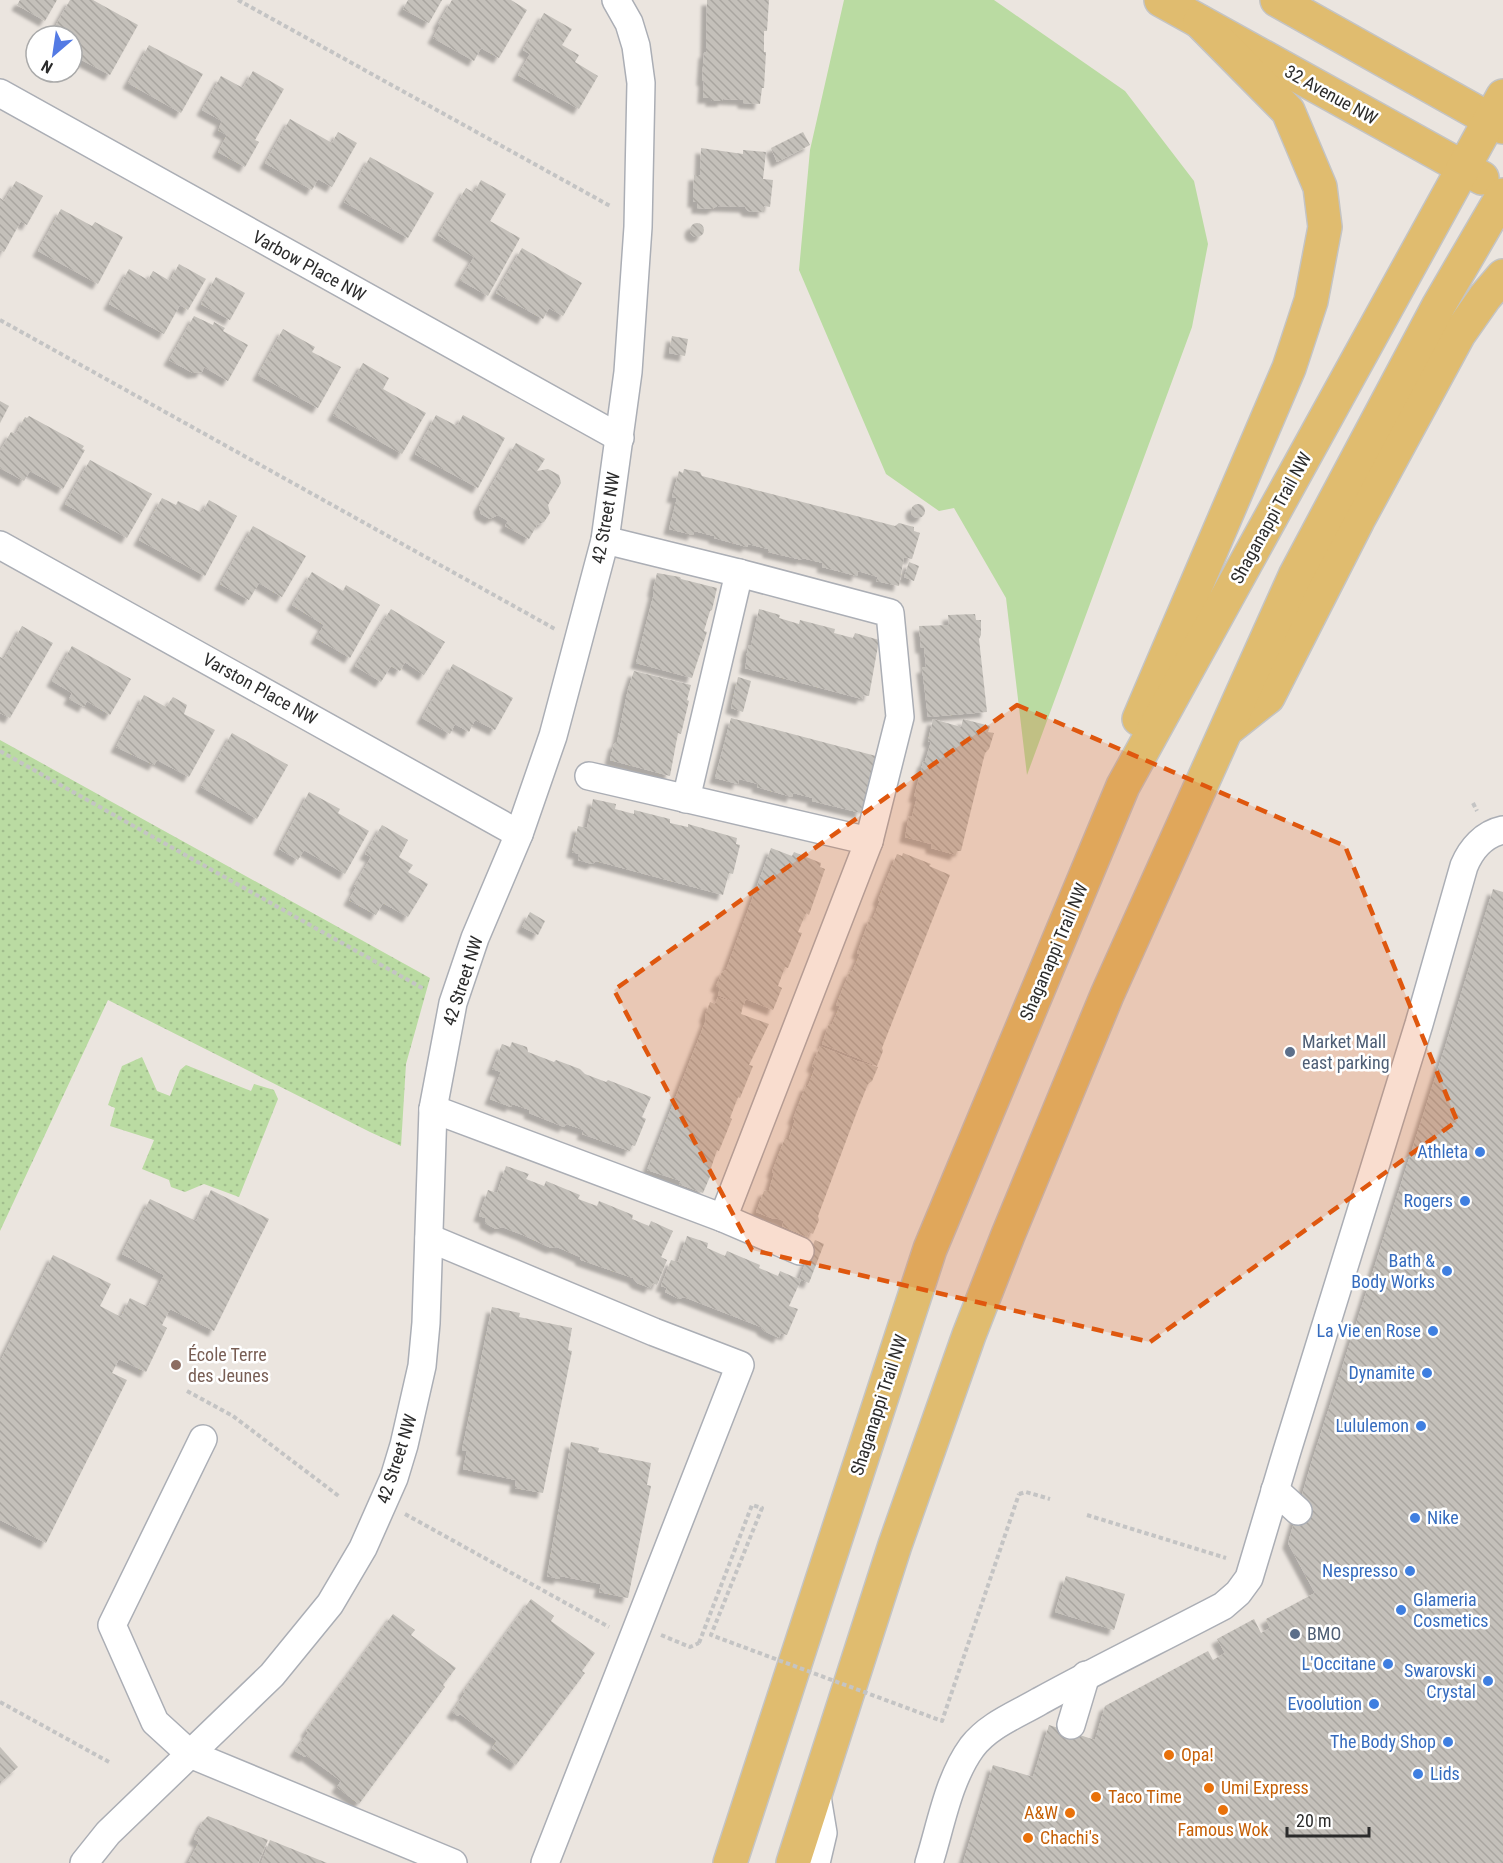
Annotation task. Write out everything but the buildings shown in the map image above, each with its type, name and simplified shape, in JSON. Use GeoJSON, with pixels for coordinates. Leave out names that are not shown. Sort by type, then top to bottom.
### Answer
{"type":"FeatureCollection","features":[{"type":"Feature","properties":{"kind":"main road","name":"32 Avenue NW"},"geometry":{"type":"LineString","coordinates":[[1161,0],[1503,189]]}},
{"type":"Feature","properties":{"kind":"main road"},"geometry":{"type":"LineString","coordinates":[[1276,0],[1499,114]]}},
{"type":"Feature","properties":{"kind":"main road"},"geometry":{"type":"LineString","coordinates":[[1123,786],[1124,753],[1289,368],[1311,301],[1325,227],[1320,187],[1288,111],[1200,22]]}},
{"type":"Feature","properties":{"kind":"main road","name":"Shaganappi Trail NW"},"geometry":{"type":"LineString","coordinates":[[730,1863],[930,1249],[1123,786],[1463,168],[1499,114]]}},
{"type":"Feature","properties":{"kind":"main road"},"geometry":{"type":"LineString","coordinates":[[793,1863],[910,1503],[969,1335],[1003,1246],[1107,995],[1295,576],[1439,305],[1503,195]]}},
{"type":"Feature","properties":{"kind":"main road"},"geometry":{"type":"LineString","coordinates":[[1228,728],[1268,697],[1358,520],[1459,334],[1503,276]]}},
{"type":"Feature","properties":{"kind":"street","name":"42 Street NW"},"geometry":{"type":"LineString","coordinates":[[84,1863],[108,1833],[273,1675],[330,1604],[363,1548],[383,1503],[404,1445],[420,1376],[426,1323],[433,1109],[453,1003],[475,938],[519,834],[553,736],[605,540],[628,372],[638,227],[641,83],[636,46],[629,23],[618,2]]}},
{"type":"Feature","properties":{"kind":"street","name":"Varbow Place NW"},"geometry":{"type":"LineString","coordinates":[[0,93],[620,438]]}},
{"type":"Feature","properties":{"kind":"street"},"geometry":{"type":"LineString","coordinates":[[605,540],[890,613],[900,717],[869,841],[723,1218]]}},
{"type":"Feature","properties":{"kind":"street","name":"Varston Place NW"},"geometry":{"type":"LineString","coordinates":[[0,544],[519,834]]}},
{"type":"Feature","properties":{"kind":"street"},"geometry":{"type":"LineString","coordinates":[[686,799],[739,573]]}},
{"type":"Feature","properties":{"kind":"street"},"geometry":{"type":"LineString","coordinates":[[589,776],[869,841]]}},
{"type":"Feature","properties":{"kind":"street"},"geometry":{"type":"LineString","coordinates":[[929,1863],[956,1776],[973,1746],[997,1724],[1086,1675],[1213,1611],[1238,1593],[1249,1578],[1419,1024],[1464,866],[1468,855],[1475,847],[1490,835],[1503,830]]}},
{"type":"Feature","properties":{"kind":"street"},"geometry":{"type":"LineString","coordinates":[[433,1109],[723,1218],[800,1251]]}},
{"type":"Feature","properties":{"kind":"street"},"geometry":{"type":"LineString","coordinates":[[429,1238],[654,1332],[740,1365],[545,1863]]}},
{"type":"Feature","properties":{"kind":"street"},"geometry":{"type":"LineString","coordinates":[[203,1438],[112,1625],[155,1722],[190,1754],[453,1863]]}},
{"type":"Feature","properties":{"kind":"street"},"geometry":{"type":"LineString","coordinates":[[1275,1490],[1298,1511]]}},
{"type":"Feature","properties":{"kind":"street"},"geometry":{"type":"LineString","coordinates":[[1071,1725],[1086,1675]]}},
{"type":"Feature","properties":{"kind":"street"},"geometry":{"type":"LineString","coordinates":[[816,1790],[823,1833],[816,1863]]}},
{"type":"Feature","properties":{"kind":"path"},"geometry":{"type":"LineString","coordinates":[[238,0],[612,207]]}},
{"type":"Feature","properties":{"kind":"path"},"geometry":{"type":"LineString","coordinates":[[0,320],[556,629]]}},
{"type":"Feature","properties":{"kind":"path"},"geometry":{"type":"LineString","coordinates":[[0,751],[424,988]]}},
{"type":"Feature","properties":{"kind":"path"},"geometry":{"type":"LineString","coordinates":[[187,1391],[233,1416],[340,1497]]}},
{"type":"Feature","properties":{"kind":"path"},"geometry":{"type":"LineString","coordinates":[[383,1503],[616,1631],[638,1626],[690,1647],[699,1643],[752,1504],[762,1508],[711,1635],[942,1721],[1019,1494],[1026,1492],[1050,1499]]}},
{"type":"Feature","properties":{"kind":"path"},"geometry":{"type":"LineString","coordinates":[[1087,1515],[1228,1559],[1226,1568]]}},
{"type":"Feature","properties":{"kind":"path"},"geometry":{"type":"LineString","coordinates":[[0,1702],[109,1762]]}},
{"type":"Feature","properties":{"kind":"highlighted area"},"geometry":{"type":"Polygon","coordinates":[[[1017,705],[1345,846],[1457,1121],[1150,1342],[752,1250],[614,990],[1017,705]]]}},
{"type":"Feature","properties":{"kind":"green space"},"geometry":{"type":"Polygon","coordinates":[[[844,0],[994,0],[1125,91],[1194,181],[1208,244],[1192,327],[1027,775],[1006,598],[954,508],[939,511],[886,474],[799,270],[810,150],[844,0]]]}},
{"type":"Feature","properties":{"kind":"green space"},"geometry":{"type":"Polygon","coordinates":[[[0,740],[430,978],[406,1064],[401,1146],[108,1000],[0,1231],[0,740]]]}},
{"type":"Feature","properties":{"kind":"green space"},"geometry":{"type":"Polygon","coordinates":[[[142,1057],[157,1091],[170,1096],[180,1070],[186,1065],[251,1091],[254,1084],[274,1090],[278,1099],[239,1197],[204,1184],[185,1192],[171,1187],[169,1180],[142,1169],[154,1140],[110,1126],[115,1108],[108,1105],[122,1066],[142,1057]]]}},
{"type":"Feature","properties":{"kind":"place","name":"Market Mall east parking"},"geometry":{"type":"Point","coordinates":[1290,1052]}},
{"type":"Feature","properties":{"kind":"place","name":"Athleta"},"geometry":{"type":"Point","coordinates":[1480,1152]}},
{"type":"Feature","properties":{"kind":"place","name":"Rogers"},"geometry":{"type":"Point","coordinates":[1465,1201]}},
{"type":"Feature","properties":{"kind":"place","name":"Bath & Body Works"},"geometry":{"type":"Point","coordinates":[1447,1271]}},
{"type":"Feature","properties":{"kind":"place","name":"La Vie en Rose"},"geometry":{"type":"Point","coordinates":[1433,1331]}},
{"type":"Feature","properties":{"kind":"place","name":"École Terre des Jeunes"},"geometry":{"type":"Point","coordinates":[176,1365]}},
{"type":"Feature","properties":{"kind":"place","name":"Dynamite"},"geometry":{"type":"Point","coordinates":[1427,1373]}},
{"type":"Feature","properties":{"kind":"place","name":"Lululemon"},"geometry":{"type":"Point","coordinates":[1421,1426]}},
{"type":"Feature","properties":{"kind":"place","name":"Nike"},"geometry":{"type":"Point","coordinates":[1415,1518]}},
{"type":"Feature","properties":{"kind":"place","name":"Nespresso"},"geometry":{"type":"Point","coordinates":[1410,1571]}},
{"type":"Feature","properties":{"kind":"place","name":"Glameria Cosmetics"},"geometry":{"type":"Point","coordinates":[1401,1610]}},
{"type":"Feature","properties":{"kind":"place","name":"BMO"},"geometry":{"type":"Point","coordinates":[1295,1634]}},
{"type":"Feature","properties":{"kind":"place","name":"L'Occitane"},"geometry":{"type":"Point","coordinates":[1388,1664]}},
{"type":"Feature","properties":{"kind":"place","name":"Swarovski Crystal"},"geometry":{"type":"Point","coordinates":[1488,1681]}},
{"type":"Feature","properties":{"kind":"place","name":"Evoolution"},"geometry":{"type":"Point","coordinates":[1374,1704]}},
{"type":"Feature","properties":{"kind":"place","name":"The Body Shop"},"geometry":{"type":"Point","coordinates":[1448,1742]}},
{"type":"Feature","properties":{"kind":"place","name":"Opa!"},"geometry":{"type":"Point","coordinates":[1169,1755]}},
{"type":"Feature","properties":{"kind":"place","name":"Lids"},"geometry":{"type":"Point","coordinates":[1418,1774]}},
{"type":"Feature","properties":{"kind":"place","name":"Umi Express"},"geometry":{"type":"Point","coordinates":[1209,1788]}},
{"type":"Feature","properties":{"kind":"place","name":"Taco Time"},"geometry":{"type":"Point","coordinates":[1096,1797]}},
{"type":"Feature","properties":{"kind":"place","name":"Famous Wok"},"geometry":{"type":"Point","coordinates":[1223,1810]}},
{"type":"Feature","properties":{"kind":"place","name":"A&W"},"geometry":{"type":"Point","coordinates":[1070,1813]}},
{"type":"Feature","properties":{"kind":"place","name":"Chachi's"},"geometry":{"type":"Point","coordinates":[1028,1838]}}]}
